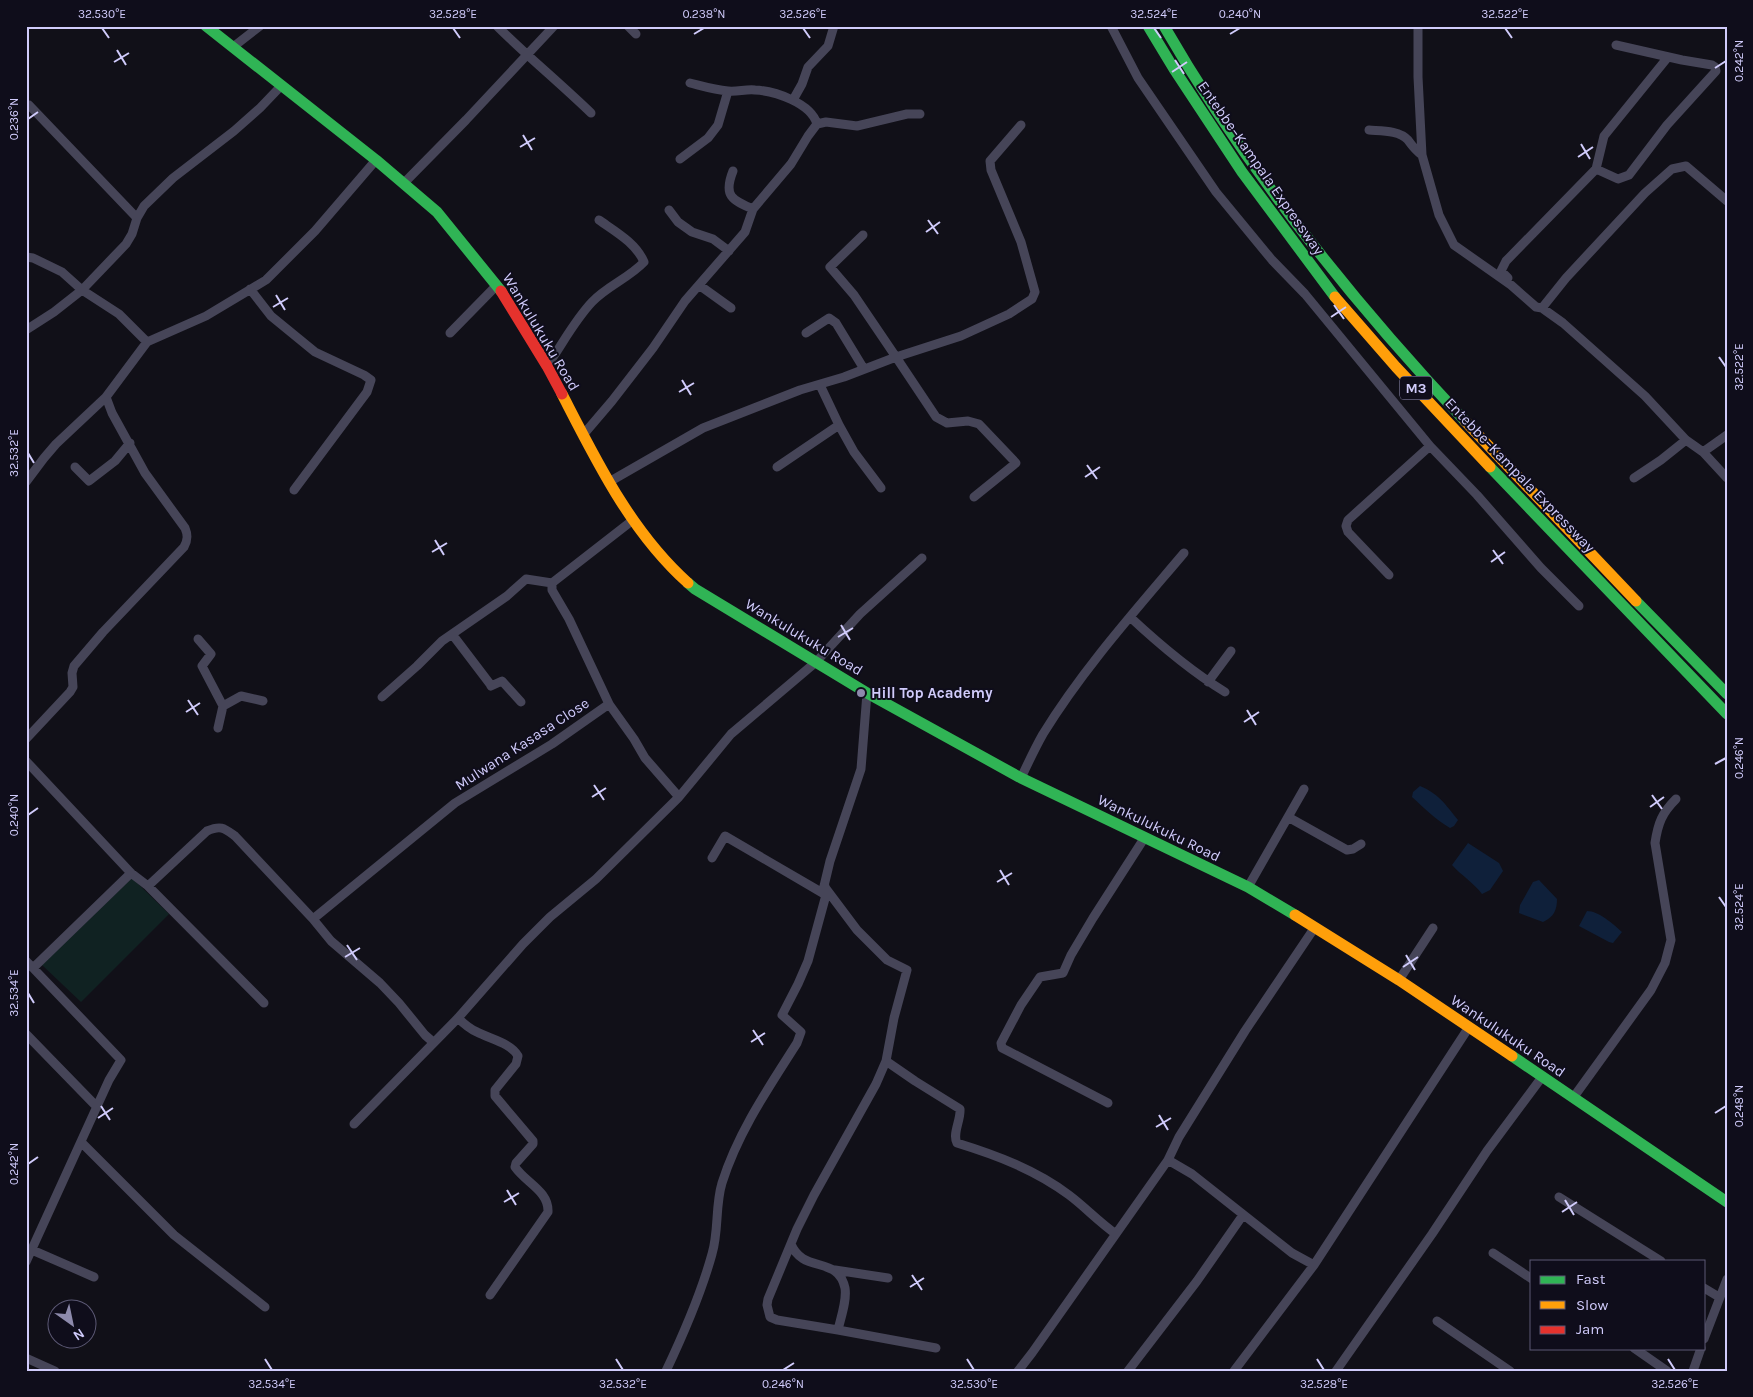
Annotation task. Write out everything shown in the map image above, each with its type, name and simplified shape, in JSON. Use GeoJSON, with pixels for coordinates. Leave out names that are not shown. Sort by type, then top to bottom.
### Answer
{"type":"FeatureCollection","features":[{"type":"Feature","properties":{"kind":"main road","name":"Wankulukuku Road"},"geometry":{"type":"LineString","coordinates":[[206,26],[376,160],[437,212],[498,285],[547,366],[609,482],[633,520],[664,561],[695,589],[868,694],[1021,778],[1248,888],[1315,927],[1399,980],[1727,1202]]}},
{"type":"Feature","properties":{"kind":"main road","name":"Entebbe–Kampala Expressway"},"geometry":{"type":"LineString","coordinates":[[1148,26],[1242,172],[1331,292],[1396,367],[1490,468],[1727,714]]}},
{"type":"Feature","properties":{"kind":"main road","name":"Entebbe–Kampala Expressway"},"geometry":{"type":"LineString","coordinates":[[1164,26],[1186,64],[1232,134],[1278,200],[1330,267],[1418,371],[1614,579],[1727,694]]}},
{"type":"Feature","properties":{"kind":"street"},"geometry":{"type":"LineString","coordinates":[[233,47],[260,26]]}},
{"type":"Feature","properties":{"kind":"street"},"geometry":{"type":"LineString","coordinates":[[497,26],[590,113]]}},
{"type":"Feature","properties":{"kind":"street"},"geometry":{"type":"LineString","coordinates":[[404,183],[554,26]]}},
{"type":"Feature","properties":{"kind":"street"},"geometry":{"type":"LineString","coordinates":[[628,26],[636,34]]}},
{"type":"Feature","properties":{"kind":"street"},"geometry":{"type":"LineString","coordinates":[[793,100],[802,84],[808,66],[828,46],[834,26]]}},
{"type":"Feature","properties":{"kind":"street"},"geometry":{"type":"LineString","coordinates":[[1111,26],[1138,78],[1216,192],[1272,260],[1305,294],[1363,367],[1387,392],[1430,446],[1477,495],[1541,568],[1579,606]]}},
{"type":"Feature","properties":{"kind":"street"},"geometry":{"type":"LineString","coordinates":[[1418,26],[1418,77],[1422,154],[1439,215],[1454,245],[1511,285],[1536,306],[1542,308],[1563,323],[1646,396],[1686,440],[1703,452],[1727,478]]}},
{"type":"Feature","properties":{"kind":"street"},"geometry":{"type":"LineString","coordinates":[[1596,169],[1618,179],[1629,175],[1667,126],[1716,71],[1716,67],[1712,65],[1616,45]]}},
{"type":"Feature","properties":{"kind":"street"},"geometry":{"type":"LineString","coordinates":[[1511,285],[1501,272],[1506,261],[1596,169],[1604,136],[1668,56]]}},
{"type":"Feature","properties":{"kind":"street"},"geometry":{"type":"LineString","coordinates":[[690,83],[728,91],[756,90],[781,96],[801,105],[814,116],[817,124]]}},
{"type":"Feature","properties":{"kind":"street"},"geometry":{"type":"LineString","coordinates":[[26,330],[54,312],[82,290],[126,244],[144,206],[172,178],[260,108],[281,86]]}},
{"type":"Feature","properties":{"kind":"street"},"geometry":{"type":"LineString","coordinates":[[680,159],[708,138],[718,125],[728,91]]}},
{"type":"Feature","properties":{"kind":"street"},"geometry":{"type":"LineString","coordinates":[[30,105],[137,218]]}},
{"type":"Feature","properties":{"kind":"street"},"geometry":{"type":"LineString","coordinates":[[583,435],[653,348],[685,301],[745,232],[754,209],[791,164],[817,124],[826,122],[857,126],[907,114],[920,114]]}},
{"type":"Feature","properties":{"kind":"street"},"geometry":{"type":"LineString","coordinates":[[609,482],[703,428],[800,390],[820,385],[864,368],[961,336],[1009,314],[1032,299],[1035,292],[1021,242],[991,170],[990,161],[1021,125]]}},
{"type":"Feature","properties":{"kind":"street"},"geometry":{"type":"LineString","coordinates":[[1369,130],[1386,131],[1404,136],[1414,150],[1422,154]]}},
{"type":"Feature","properties":{"kind":"street"},"geometry":{"type":"LineString","coordinates":[[26,482],[56,444],[106,397],[147,342],[206,316],[266,280],[315,231],[376,160]]}},
{"type":"Feature","properties":{"kind":"street"},"geometry":{"type":"LineString","coordinates":[[1542,308],[1566,278],[1645,193],[1672,168],[1686,166],[1727,201]]}},
{"type":"Feature","properties":{"kind":"street"},"geometry":{"type":"LineString","coordinates":[[733,171],[729,181],[729,192],[734,201],[754,209]]}},
{"type":"Feature","properties":{"kind":"street"},"geometry":{"type":"LineString","coordinates":[[668,210],[678,222],[692,232],[713,239],[728,251]]}},
{"type":"Feature","properties":{"kind":"street"},"geometry":{"type":"LineString","coordinates":[[547,366],[567,334],[592,302],[610,287],[633,273],[644,262],[640,253],[621,235],[598,220]]}},
{"type":"Feature","properties":{"kind":"street"},"geometry":{"type":"LineString","coordinates":[[863,235],[830,267],[854,295],[936,417],[947,423],[968,421],[978,424],[1016,463],[974,497]]}},
{"type":"Feature","properties":{"kind":"street"},"geometry":{"type":"LineString","coordinates":[[26,256],[62,272],[82,290],[119,314],[147,342]]}},
{"type":"Feature","properties":{"kind":"street"},"geometry":{"type":"LineString","coordinates":[[450,334],[498,285]]}},
{"type":"Feature","properties":{"kind":"street"},"geometry":{"type":"LineString","coordinates":[[699,285],[732,308]]}},
{"type":"Feature","properties":{"kind":"street"},"geometry":{"type":"LineString","coordinates":[[250,289],[271,316],[289,332],[316,352],[364,374],[371,380],[367,392],[294,490]]}},
{"type":"Feature","properties":{"kind":"street"},"geometry":{"type":"LineString","coordinates":[[806,333],[829,318],[836,323],[864,368]]}},
{"type":"Feature","properties":{"kind":"street"},"geometry":{"type":"LineString","coordinates":[[820,385],[854,452],[881,488]]}},
{"type":"Feature","properties":{"kind":"street"},"geometry":{"type":"LineString","coordinates":[[26,739],[70,692],[72,673],[78,660],[187,542],[188,535],[185,528],[145,473],[112,413],[106,397]]}},
{"type":"Feature","properties":{"kind":"street"},"geometry":{"type":"LineString","coordinates":[[777,467],[839,425]]}},
{"type":"Feature","properties":{"kind":"street"},"geometry":{"type":"LineString","coordinates":[[1703,452],[1727,435]]}},
{"type":"Feature","properties":{"kind":"street"},"geometry":{"type":"LineString","coordinates":[[1634,478],[1686,440]]}},
{"type":"Feature","properties":{"kind":"street"},"geometry":{"type":"LineString","coordinates":[[75,467],[88,481],[115,461],[130,443]]}},
{"type":"Feature","properties":{"kind":"street"},"geometry":{"type":"LineString","coordinates":[[1389,575],[1348,532],[1346,526],[1348,520],[1430,446]]}},
{"type":"Feature","properties":{"kind":"street"},"geometry":{"type":"LineString","coordinates":[[382,697],[417,666],[437,645],[507,596],[526,579],[552,582],[633,520]]}},
{"type":"Feature","properties":{"kind":"street"},"geometry":{"type":"LineString","coordinates":[[1021,778],[1043,734],[1072,692],[1130,617],[1184,553]]}},
{"type":"Feature","properties":{"kind":"street"},"geometry":{"type":"LineString","coordinates":[[354,1124],[458,1018],[550,916],[596,880],[679,797],[731,734],[816,662],[860,614],[922,558]]}},
{"type":"Feature","properties":{"kind":"street","name":"Mulwana Kasasa Close"},"geometry":{"type":"LineString","coordinates":[[314,919],[455,803],[552,744],[608,704],[569,619],[552,590],[552,582]]}},
{"type":"Feature","properties":{"kind":"street"},"geometry":{"type":"LineString","coordinates":[[1130,617],[1177,659],[1224,692]]}},
{"type":"Feature","properties":{"kind":"street"},"geometry":{"type":"LineString","coordinates":[[452,634],[491,686],[502,681],[521,702]]}},
{"type":"Feature","properties":{"kind":"street"},"geometry":{"type":"LineString","coordinates":[[198,639],[211,654],[202,666],[223,706],[218,728]]}},
{"type":"Feature","properties":{"kind":"street"},"geometry":{"type":"LineString","coordinates":[[1208,682],[1232,651]]}},
{"type":"Feature","properties":{"kind":"street"},"geometry":{"type":"LineString","coordinates":[[666,1371],[684,1332],[712,1253],[722,1184],[730,1163],[758,1104],[797,1043],[800,1032],[782,1015],[808,961],[830,861],[861,769],[868,694]]}},
{"type":"Feature","properties":{"kind":"street"},"geometry":{"type":"LineString","coordinates":[[223,706],[241,696],[263,701]]}},
{"type":"Feature","properties":{"kind":"street"},"geometry":{"type":"LineString","coordinates":[[608,704],[634,739],[645,758],[679,797]]}},
{"type":"Feature","properties":{"kind":"street"},"geometry":{"type":"LineString","coordinates":[[26,761],[131,873],[148,886],[264,1003]]}},
{"type":"Feature","properties":{"kind":"street"},"geometry":{"type":"LineString","coordinates":[[1248,888],[1304,788]]}},
{"type":"Feature","properties":{"kind":"street"},"geometry":{"type":"LineString","coordinates":[[1573,1098],[1651,990],[1664,963],[1671,940],[1655,843],[1657,827],[1663,815],[1676,799]]}},
{"type":"Feature","properties":{"kind":"street"},"geometry":{"type":"LineString","coordinates":[[1288,817],[1347,850],[1361,844]]}},
{"type":"Feature","properties":{"kind":"street"},"geometry":{"type":"LineString","coordinates":[[148,886],[207,831],[217,827],[225,829],[235,836],[314,919],[331,941],[399,1003],[424,1036],[433,1042]]}},
{"type":"Feature","properties":{"kind":"street"},"geometry":{"type":"LineString","coordinates":[[712,858],[725,836],[825,890],[857,930],[886,960],[907,970],[894,1018],[886,1060],[876,1084],[825,1172],[791,1244],[768,1300],[767,1305],[770,1317],[806,1326],[936,1348]]}},
{"type":"Feature","properties":{"kind":"street"},"geometry":{"type":"LineString","coordinates":[[1108,1103],[1008,1052],[1002,1048],[1001,1043],[1021,1005],[1040,977],[1063,973],[1071,955],[1093,918],[1145,837]]}},
{"type":"Feature","properties":{"kind":"street"},"geometry":{"type":"LineString","coordinates":[[33,968],[131,873]]}},
{"type":"Feature","properties":{"kind":"street"},"geometry":{"type":"LineString","coordinates":[[1018,1371],[1168,1160],[1179,1137],[1245,1031],[1315,927]]}},
{"type":"Feature","properties":{"kind":"street"},"geometry":{"type":"LineString","coordinates":[[1399,980],[1433,928]]}},
{"type":"Feature","properties":{"kind":"street"},"geometry":{"type":"LineString","coordinates":[[26,961],[122,1060],[109,1080],[26,1262]]}},
{"type":"Feature","properties":{"kind":"street"},"geometry":{"type":"LineString","coordinates":[[458,1018],[476,1032],[502,1043],[516,1052],[518,1056],[516,1064],[495,1090],[495,1096],[533,1141],[515,1167],[545,1197],[548,1204],[548,1212],[490,1295]]}},
{"type":"Feature","properties":{"kind":"street"},"geometry":{"type":"LineString","coordinates":[[1234,1371],[1314,1265],[1469,1027]]}},
{"type":"Feature","properties":{"kind":"street"},"geometry":{"type":"LineString","coordinates":[[26,1034],[97,1107]]}},
{"type":"Feature","properties":{"kind":"street"},"geometry":{"type":"LineString","coordinates":[[886,1060],[960,1109],[961,1116],[955,1138],[957,1143],[992,1154],[1037,1175],[1068,1194],[1116,1234]]}},
{"type":"Feature","properties":{"kind":"street"},"geometry":{"type":"LineString","coordinates":[[1336,1371],[1488,1151],[1542,1077]]}},
{"type":"Feature","properties":{"kind":"street"},"geometry":{"type":"LineString","coordinates":[[81,1142],[174,1235],[264,1307]]}},
{"type":"Feature","properties":{"kind":"street"},"geometry":{"type":"LineString","coordinates":[[1168,1160],[1192,1174],[1292,1253],[1314,1265]]}},
{"type":"Feature","properties":{"kind":"street"},"geometry":{"type":"LineString","coordinates":[[1559,1197],[1659,1260]]}},
{"type":"Feature","properties":{"kind":"street"},"geometry":{"type":"LineString","coordinates":[[1128,1371],[1197,1281],[1243,1215]]}},
{"type":"Feature","properties":{"kind":"street"},"geometry":{"type":"LineString","coordinates":[[791,1244],[794,1252],[802,1259],[835,1270],[888,1278]]}},
{"type":"Feature","properties":{"kind":"street"},"geometry":{"type":"LineString","coordinates":[[32,1250],[94,1277]]}},
{"type":"Feature","properties":{"kind":"street"},"geometry":{"type":"LineString","coordinates":[[1493,1253],[1530,1279]]}},
{"type":"Feature","properties":{"kind":"street"},"geometry":{"type":"LineString","coordinates":[[835,1270],[841,1278],[845,1289],[844,1306],[838,1330]]}},
{"type":"Feature","properties":{"kind":"street"},"geometry":{"type":"LineString","coordinates":[[1706,1333],[1727,1279]]}},
{"type":"Feature","properties":{"kind":"street"},"geometry":{"type":"LineString","coordinates":[[1706,1289],[1719,1297]]}},
{"type":"Feature","properties":{"kind":"street"},"geometry":{"type":"LineString","coordinates":[[1437,1321],[1510,1371]]}},
{"type":"Feature","properties":{"kind":"street"},"geometry":{"type":"LineString","coordinates":[[1637,1350],[1667,1371]]}},
{"type":"Feature","properties":{"kind":"street"},"geometry":{"type":"LineString","coordinates":[[1693,1371],[1700,1350]]}},
{"type":"Feature","properties":{"kind":"street"},"geometry":{"type":"LineString","coordinates":[[26,1358],[55,1371]]}},
{"type":"Feature","properties":{"kind":"shaded area"},"geometry":{"type":"Polygon","coordinates":[[[132,878],[169,914],[81,1002],[42,965],[132,878]]]}},
{"type":"Feature","properties":{"kind":"water"},"geometry":{"type":"Polygon","coordinates":[[[1420,786],[1432,792],[1445,804],[1458,820],[1454,826],[1450,828],[1445,825],[1412,797],[1413,792],[1420,786]]]}},
{"type":"Feature","properties":{"kind":"water"},"geometry":{"type":"Polygon","coordinates":[[[1468,843],[1499,863],[1503,871],[1490,890],[1482,894],[1452,865],[1468,843]]]}},
{"type":"Feature","properties":{"kind":"water"},"geometry":{"type":"Polygon","coordinates":[[[1539,880],[1557,899],[1554,913],[1543,922],[1519,913],[1520,905],[1533,882],[1539,880]]]}},
{"type":"Feature","properties":{"kind":"water"},"geometry":{"type":"Polygon","coordinates":[[[1587,911],[1601,916],[1622,932],[1613,943],[1579,926],[1587,911]]]}},
{"type":"Feature","properties":{"kind":"traffic: fast"},"geometry":{"type":"LineString","coordinates":[[206,26],[376,160],[437,212],[501,291]]}},
{"type":"Feature","properties":{"kind":"traffic: fast"},"geometry":{"type":"LineString","coordinates":[[1148,26],[1242,172],[1335,297]]}},
{"type":"Feature","properties":{"kind":"traffic: fast"},"geometry":{"type":"LineString","coordinates":[[1164,26],[1230,131],[1303,232],[1382,328],[1465,421]]}},
{"type":"Feature","properties":{"kind":"traffic: fast"},"geometry":{"type":"LineString","coordinates":[[1490,467],[1727,714]]}},
{"type":"Feature","properties":{"kind":"traffic: fast"},"geometry":{"type":"LineString","coordinates":[[688,583],[867,693],[1021,778],[1248,887],[1295,915]]}},
{"type":"Feature","properties":{"kind":"traffic: fast"},"geometry":{"type":"LineString","coordinates":[[1636,601],[1727,694]]}},
{"type":"Feature","properties":{"kind":"traffic: fast"},"geometry":{"type":"LineString","coordinates":[[1512,1056],[1727,1202]]}},
{"type":"Feature","properties":{"kind":"traffic: slow"},"geometry":{"type":"LineString","coordinates":[[1335,297],[1396,367],[1490,467]]}},
{"type":"Feature","properties":{"kind":"traffic: slow"},"geometry":{"type":"LineString","coordinates":[[562,394],[588,445],[632,519],[649,542],[688,583]]}},
{"type":"Feature","properties":{"kind":"traffic: slow"},"geometry":{"type":"LineString","coordinates":[[1465,421],[1636,601]]}},
{"type":"Feature","properties":{"kind":"traffic: slow"},"geometry":{"type":"LineString","coordinates":[[1295,915],[1399,980],[1512,1056]]}},
{"type":"Feature","properties":{"kind":"traffic: jam"},"geometry":{"type":"LineString","coordinates":[[501,291],[562,394]]}},
{"type":"Feature","properties":{"kind":"place","name":"Hill Top Academy"},"geometry":{"type":"Point","coordinates":[861,693]}}]}
